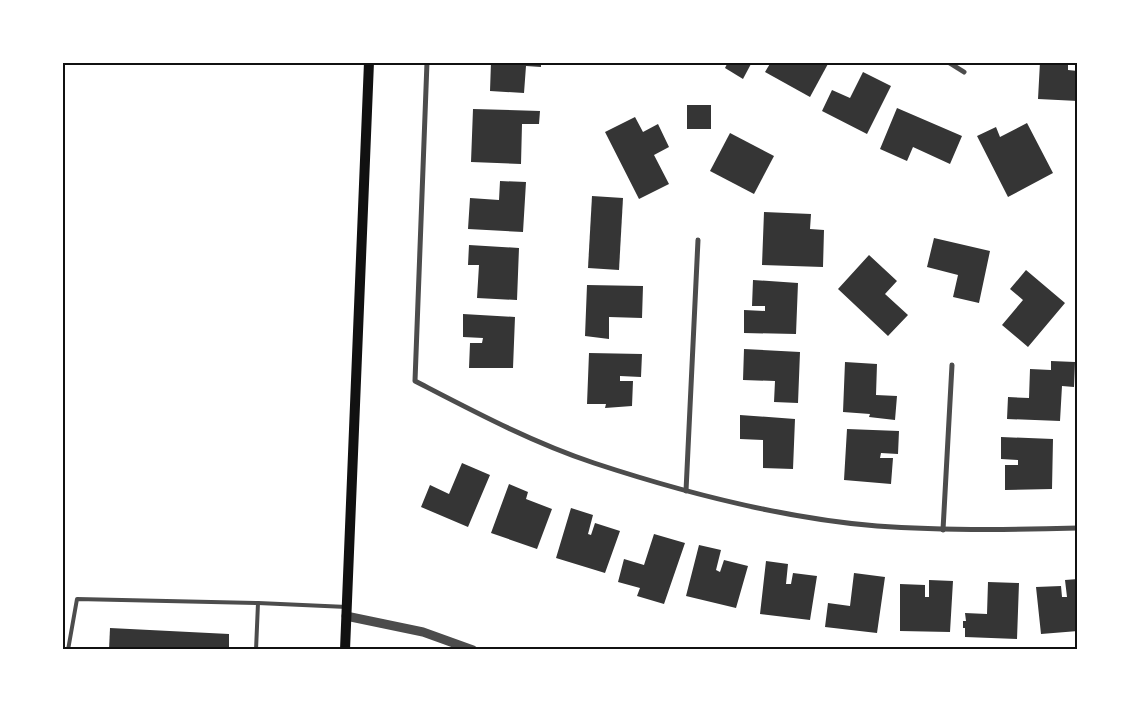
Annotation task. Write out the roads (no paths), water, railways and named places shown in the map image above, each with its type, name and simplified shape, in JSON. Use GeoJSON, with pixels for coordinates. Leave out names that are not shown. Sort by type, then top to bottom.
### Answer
{"type":"FeatureCollection","features":[{"type":"Feature","properties":{"kind":"main road"},"geometry":{"type":"LineString","coordinates":[[345,650],[369,62]]}},
{"type":"Feature","properties":{"kind":"street"},"geometry":{"type":"LineString","coordinates":[[427,62],[415,381],[508,428],[592,462],[686,491],[771,511],[875,526],[944,530],[1078,528]]}},
{"type":"Feature","properties":{"kind":"street"},"geometry":{"type":"LineString","coordinates":[[948,62],[964,72]]}},
{"type":"Feature","properties":{"kind":"street"},"geometry":{"type":"LineString","coordinates":[[686,491],[698,240]]}},
{"type":"Feature","properties":{"kind":"street"},"geometry":{"type":"LineString","coordinates":[[944,530],[952,365]]}},
{"type":"Feature","properties":{"kind":"street"},"geometry":{"type":"LineString","coordinates":[[346,612],[423,632],[473,650]]}},
{"type":"Feature","properties":{"kind":"lane"},"geometry":{"type":"LineString","coordinates":[[68,650],[77,599],[258,603],[346,612]]}},
{"type":"Feature","properties":{"kind":"lane"},"geometry":{"type":"LineString","coordinates":[[256,650],[258,603]]}}]}
